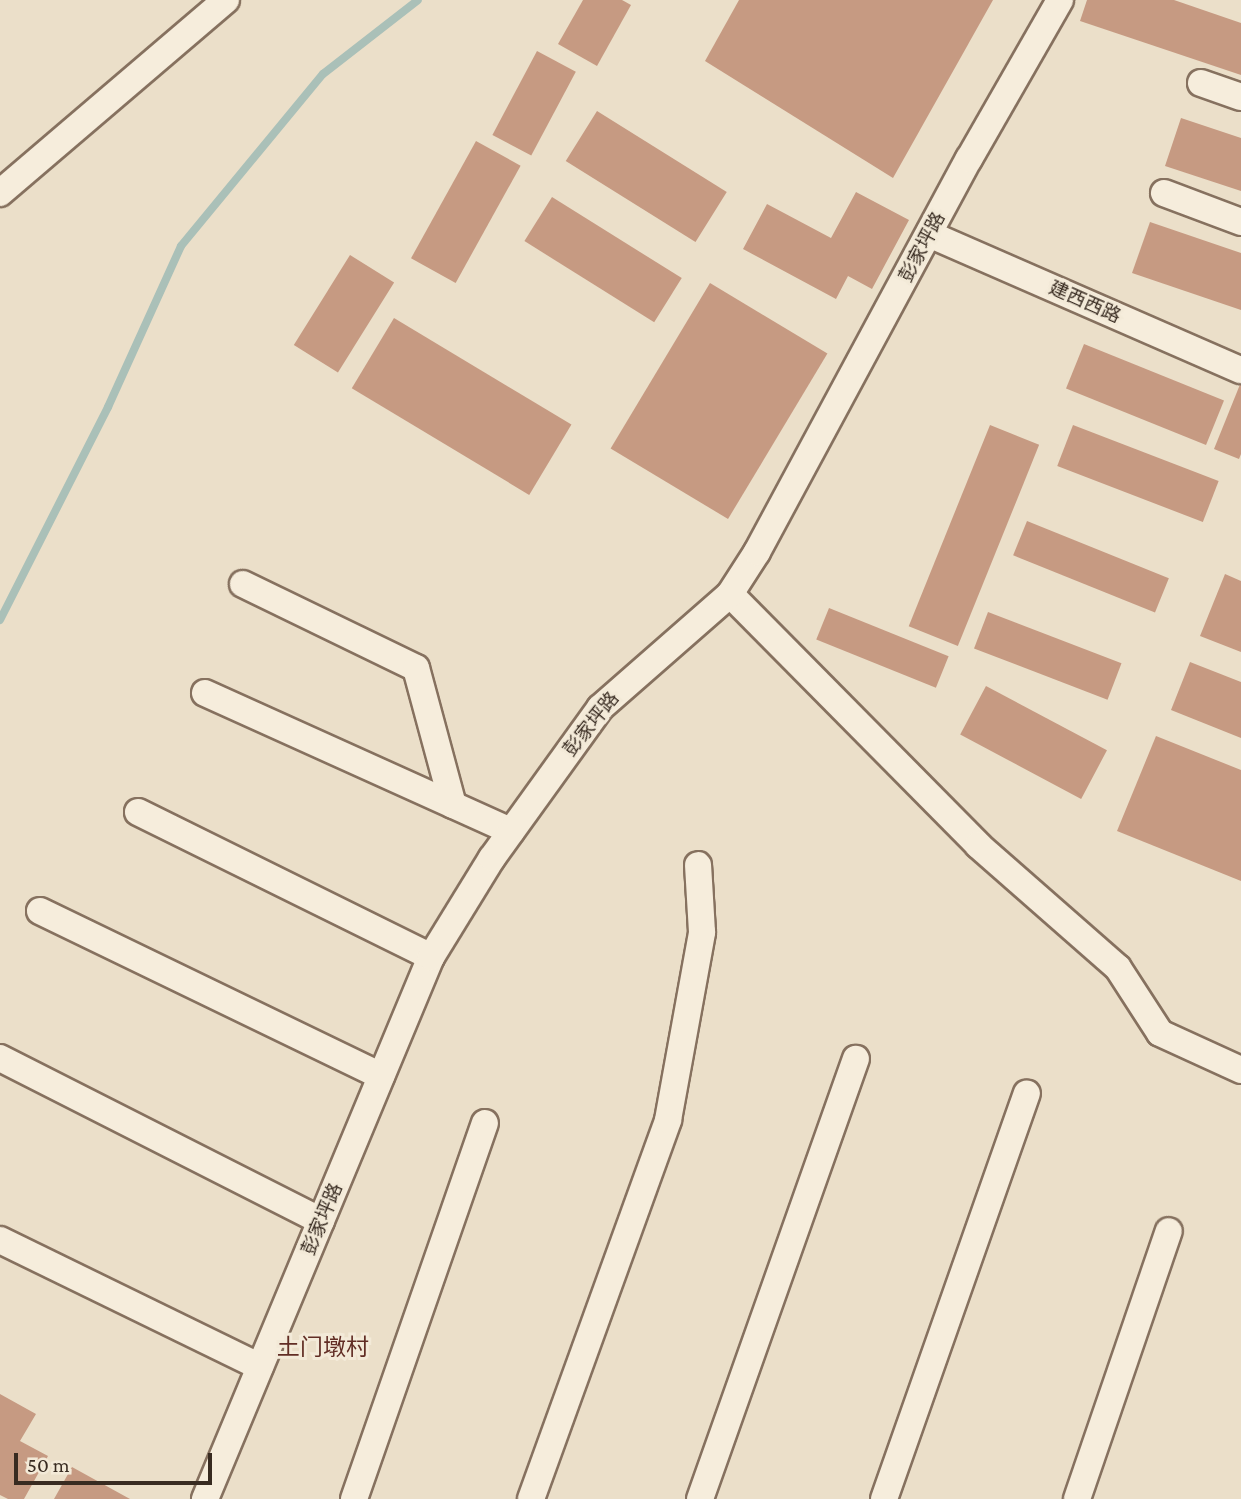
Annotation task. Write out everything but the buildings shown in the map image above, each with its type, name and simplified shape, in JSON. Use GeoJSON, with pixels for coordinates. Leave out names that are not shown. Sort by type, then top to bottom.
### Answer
{"type":"FeatureCollection","features":[{"type":"Feature","properties":{"kind":"street"},"geometry":{"type":"LineString","coordinates":[[0,193],[226,0]]}},
{"type":"Feature","properties":{"kind":"street","name":"彭家坪路"},"geometry":{"type":"LineString","coordinates":[[205,1499],[431,957],[511,831],[600,708],[730,594],[757,552],[929,234],[1060,0]]}},
{"type":"Feature","properties":{"kind":"street"},"geometry":{"type":"LineString","coordinates":[[1201,83],[1241,97]]}},
{"type":"Feature","properties":{"kind":"street"},"geometry":{"type":"LineString","coordinates":[[1164,193],[1241,222]]}},
{"type":"Feature","properties":{"kind":"street","name":"建西西路"},"geometry":{"type":"LineString","coordinates":[[929,234],[1241,370]]}},
{"type":"Feature","properties":{"kind":"street"},"geometry":{"type":"LineString","coordinates":[[243,584],[416,668],[453,805]]}},
{"type":"Feature","properties":{"kind":"street"},"geometry":{"type":"LineString","coordinates":[[730,594],[978,845],[1118,968],[1160,1033],[1241,1070]]}},
{"type":"Feature","properties":{"kind":"street"},"geometry":{"type":"LineString","coordinates":[[205,693],[511,831]]}},
{"type":"Feature","properties":{"kind":"street"},"geometry":{"type":"LineString","coordinates":[[138,812],[431,957]]}},
{"type":"Feature","properties":{"kind":"street"},"geometry":{"type":"LineString","coordinates":[[531,1499],[668,1120],[702,932],[698,865]]}},
{"type":"Feature","properties":{"kind":"street"},"geometry":{"type":"LineString","coordinates":[[40,911],[382,1076]]}},
{"type":"Feature","properties":{"kind":"street"},"geometry":{"type":"LineString","coordinates":[[0,1058],[321,1221]]}},
{"type":"Feature","properties":{"kind":"street"},"geometry":{"type":"LineString","coordinates":[[700,1499],[856,1059]]}},
{"type":"Feature","properties":{"kind":"street"},"geometry":{"type":"LineString","coordinates":[[884,1499],[1027,1093]]}},
{"type":"Feature","properties":{"kind":"street"},"geometry":{"type":"LineString","coordinates":[[354,1499],[485,1123]]}},
{"type":"Feature","properties":{"kind":"street"},"geometry":{"type":"LineString","coordinates":[[1077,1499],[1169,1231]]}},
{"type":"Feature","properties":{"kind":"street"},"geometry":{"type":"LineString","coordinates":[[0,1240],[260,1367]]}},
{"type":"Feature","properties":{"kind":"waterway"},"geometry":{"type":"LineString","coordinates":[[0,620],[108,407],[181,246],[323,74],[418,0]]}},
{"type":"Feature","properties":{"kind":"district","name":"土门墩村"},"geometry":{"type":"Point","coordinates":[323,1347]}}]}
